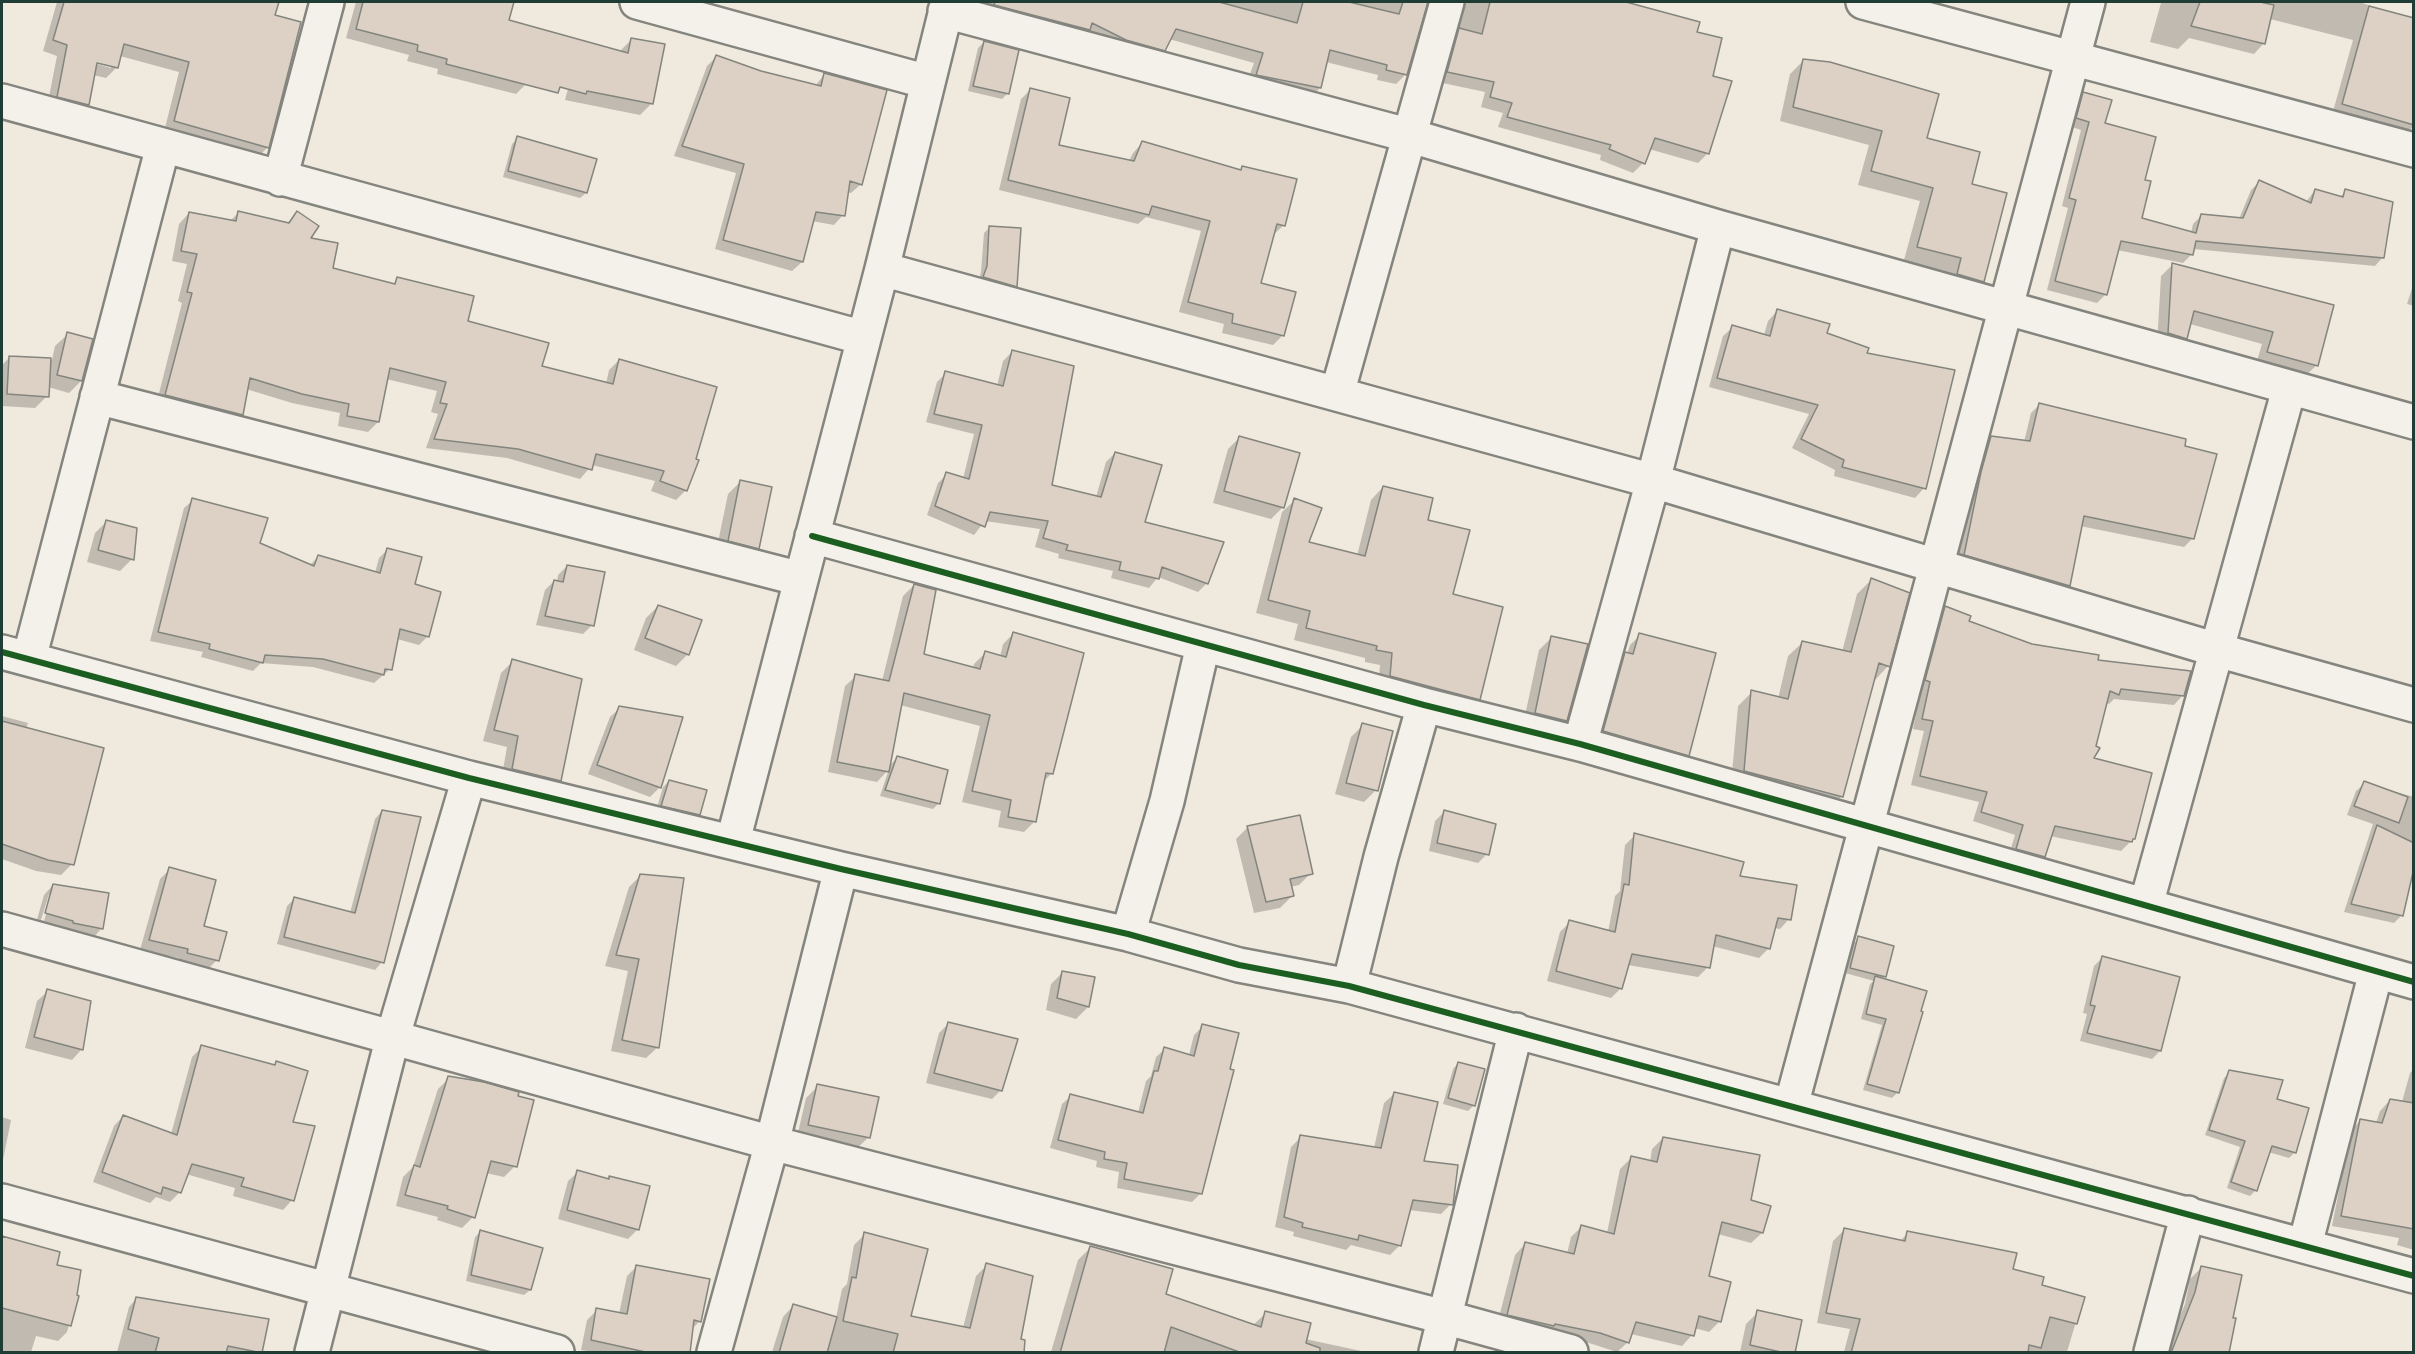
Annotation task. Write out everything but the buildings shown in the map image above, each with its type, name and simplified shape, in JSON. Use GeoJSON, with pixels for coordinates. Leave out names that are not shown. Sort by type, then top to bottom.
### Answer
{"type":"FeatureCollection","features":[{"type":"Feature","properties":{"kind":"street"},"geometry":{"type":"LineString","coordinates":[[280,178],[327,2]]}},
{"type":"Feature","properties":{"kind":"street"},"geometry":{"type":"LineString","coordinates":[[637,2],[928,82]]}},
{"type":"Feature","properties":{"kind":"street"},"geometry":{"type":"LineString","coordinates":[[1337,394],[1447,2]]}},
{"type":"Feature","properties":{"kind":"street"},"geometry":{"type":"LineString","coordinates":[[1863,2],[2414,150]]}},
{"type":"Feature","properties":{"kind":"street"},"geometry":{"type":"LineString","coordinates":[[1791,1106],[2088,2]]}},
{"type":"Feature","properties":{"kind":"street"},"geometry":{"type":"LineString","coordinates":[[733,841],[882,269],[947,6],[1411,136],[1718,227],[2414,422]]}},
{"type":"Feature","properties":{"kind":"street"},"geometry":{"type":"LineString","coordinates":[[2,101],[864,338]]}},
{"type":"Feature","properties":{"kind":"street"},"geometry":{"type":"LineString","coordinates":[[163,146],[97,397],[15,656],[469,778],[842,869],[1128,934],[1239,965],[1349,986],[2414,1276]]}},
{"type":"Feature","properties":{"kind":"street"},"geometry":{"type":"LineString","coordinates":[[1580,744],[1653,481],[1718,227]]}},
{"type":"Feature","properties":{"kind":"street"},"geometry":{"type":"LineString","coordinates":[[882,269],[1653,481],[2217,650],[2414,705]]}},
{"type":"Feature","properties":{"kind":"street"},"geometry":{"type":"LineString","coordinates":[[2146,905],[2289,388]]}},
{"type":"Feature","properties":{"kind":"street"},"geometry":{"type":"LineString","coordinates":[[97,397],[801,579]]}},
{"type":"Feature","properties":{"kind":"street"},"geometry":{"type":"LineString","coordinates":[[812,536],[1424,705],[1580,744],[2414,982]]}},
{"type":"Feature","properties":{"kind":"street"},"geometry":{"type":"LineString","coordinates":[[1128,934],[1167,801],[1203,645]]}},
{"type":"Feature","properties":{"kind":"street"},"geometry":{"type":"LineString","coordinates":[[1349,986],[1380,857],[1424,705]]}},
{"type":"Feature","properties":{"kind":"street"},"geometry":{"type":"LineString","coordinates":[[312,1353],[393,1036],[469,778]]}},
{"type":"Feature","properties":{"kind":"street"},"geometry":{"type":"LineString","coordinates":[[714,1353],[772,1143],[842,869]]}},
{"type":"Feature","properties":{"kind":"street"},"geometry":{"type":"LineString","coordinates":[[2,929],[772,1143],[1444,1317],[1571,1353]]}},
{"type":"Feature","properties":{"kind":"street"},"geometry":{"type":"LineString","coordinates":[[2306,1245],[2376,972]]}},
{"type":"Feature","properties":{"kind":"street"},"geometry":{"type":"LineString","coordinates":[[1436,1353],[1516,1030]]}},
{"type":"Feature","properties":{"kind":"street"},"geometry":{"type":"LineString","coordinates":[[2,1201],[557,1353]]}},
{"type":"Feature","properties":{"kind":"street"},"geometry":{"type":"LineString","coordinates":[[2151,1353],[2188,1213]]}},
{"type":"Feature","properties":{"kind":"cycle path"},"geometry":{"type":"LineString","coordinates":[[812,536],[1424,705],[1580,744],[2414,982]]}},
{"type":"Feature","properties":{"kind":"cycle path"},"geometry":{"type":"LineString","coordinates":[[2,652],[469,778],[841,869],[1128,934],[1239,965],[1349,986],[2414,1276]]}}]}
